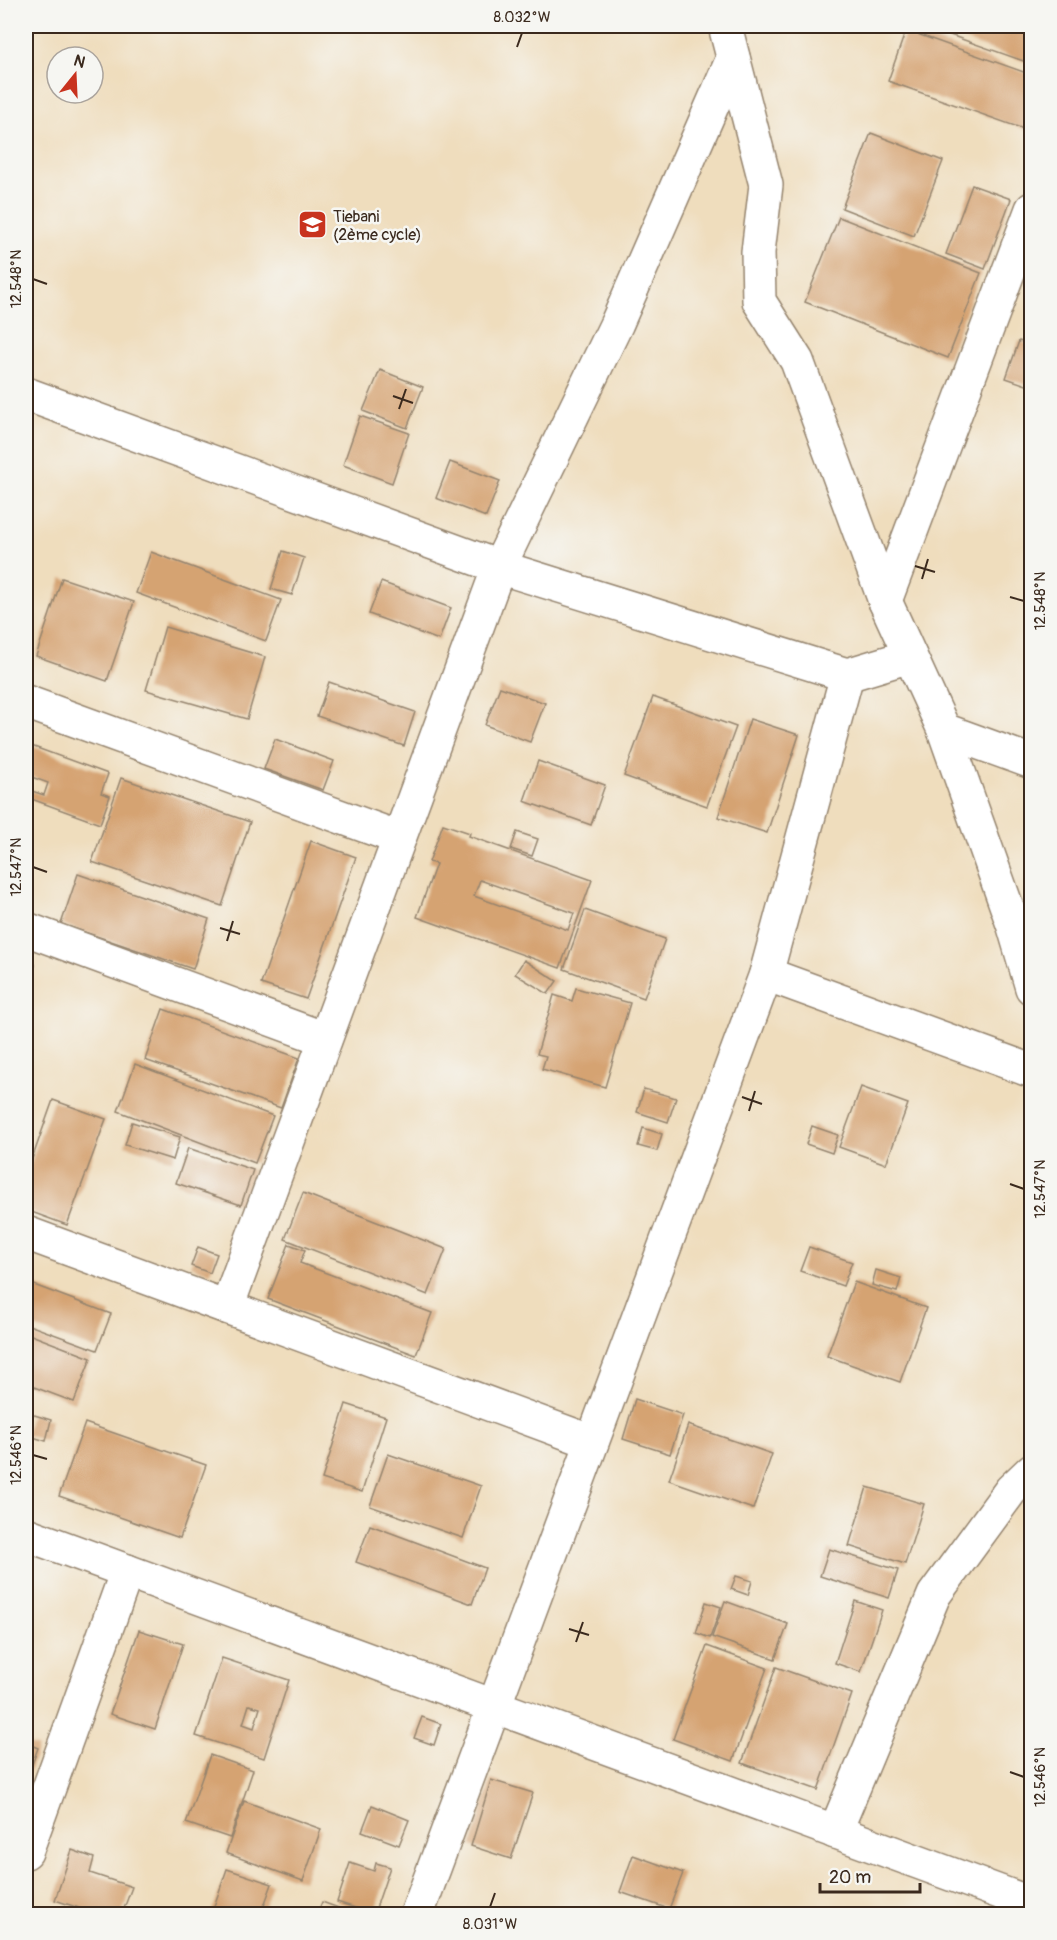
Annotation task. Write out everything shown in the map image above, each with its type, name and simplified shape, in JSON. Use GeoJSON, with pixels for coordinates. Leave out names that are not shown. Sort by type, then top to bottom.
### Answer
{"type":"FeatureCollection","features":[{"type":"Feature","properties":{"kind":"street"},"geometry":{"type":"LineString","coordinates":[[725,26],[766,185],[758,252],[759,301],[797,361],[885,601],[944,730],[1014,927],[1032,988]]}},
{"type":"Feature","properties":{"kind":"street"},"geometry":{"type":"LineString","coordinates":[[226,1307],[499,567],[617,323],[733,58]]}},
{"type":"Feature","properties":{"kind":"street"},"geometry":{"type":"LineString","coordinates":[[885,601],[1032,209]]}},
{"type":"Feature","properties":{"kind":"street"},"geometry":{"type":"LineString","coordinates":[[26,394],[499,567],[848,675],[910,656]]}},
{"type":"Feature","properties":{"kind":"street"},"geometry":{"type":"LineString","coordinates":[[417,1914],[765,974],[848,675]]}},
{"type":"Feature","properties":{"kind":"street"},"geometry":{"type":"LineString","coordinates":[[26,702],[399,838]]}},
{"type":"Feature","properties":{"kind":"street"},"geometry":{"type":"LineString","coordinates":[[944,730],[1032,762]]}},
{"type":"Feature","properties":{"kind":"street"},"geometry":{"type":"LineString","coordinates":[[26,929],[325,1039]]}},
{"type":"Feature","properties":{"kind":"street"},"geometry":{"type":"LineString","coordinates":[[765,974],[1032,1071]]}},
{"type":"Feature","properties":{"kind":"street"},"geometry":{"type":"LineString","coordinates":[[26,1233],[592,1442]]}},
{"type":"Feature","properties":{"kind":"street"},"geometry":{"type":"LineString","coordinates":[[836,1832],[934,1595],[1011,1490],[1032,1470]]}},
{"type":"Feature","properties":{"kind":"street"},"geometry":{"type":"LineString","coordinates":[[26,1534],[1032,1904]]}},
{"type":"Feature","properties":{"kind":"street"},"geometry":{"type":"LineString","coordinates":[[29,1834],[127,1572]]}},
{"type":"Feature","properties":{"kind":"building"},"geometry":{"type":"Polygon","coordinates":[[[934,26],[1032,26],[1032,64],[933,29],[934,26]]]}},
{"type":"Feature","properties":{"kind":"building"},"geometry":{"type":"Polygon","coordinates":[[[906,30],[1032,75],[1032,132],[888,81],[906,30]]]}},
{"type":"Feature","properties":{"kind":"building"},"geometry":{"type":"Polygon","coordinates":[[[871,133],[943,161],[914,236],[842,208],[871,133]]]}},
{"type":"Feature","properties":{"kind":"building"},"geometry":{"type":"Polygon","coordinates":[[[972,185],[1011,199],[985,269],[946,254],[972,185]]]}},
{"type":"Feature","properties":{"kind":"building"},"geometry":{"type":"Polygon","coordinates":[[[839,217],[981,273],[948,358],[805,302],[839,217]]]}},
{"type":"Feature","properties":{"kind":"building"},"geometry":{"type":"Polygon","coordinates":[[[1019,341],[1032,345],[1032,387],[1006,378],[1019,341]]]}},
{"type":"Feature","properties":{"kind":"building"},"geometry":{"type":"Polygon","coordinates":[[[380,370],[423,387],[407,428],[363,411],[380,370]]]}},
{"type":"Feature","properties":{"kind":"building"},"geometry":{"type":"Polygon","coordinates":[[[360,416],[409,433],[392,483],[343,465],[360,416]]]}},
{"type":"Feature","properties":{"kind":"building"},"geometry":{"type":"Polygon","coordinates":[[[450,462],[500,481],[486,517],[436,498],[450,462]]]}},
{"type":"Feature","properties":{"kind":"building"},"geometry":{"type":"Polygon","coordinates":[[[283,551],[304,558],[292,595],[271,589],[283,551]]]}},
{"type":"Feature","properties":{"kind":"building"},"geometry":{"type":"Polygon","coordinates":[[[151,552],[281,600],[266,641],[136,593],[151,552]]]}},
{"type":"Feature","properties":{"kind":"building"},"geometry":{"type":"Polygon","coordinates":[[[62,578],[134,602],[107,681],[36,656],[62,578]]]}},
{"type":"Feature","properties":{"kind":"building"},"geometry":{"type":"Polygon","coordinates":[[[381,582],[451,608],[439,640],[369,614],[381,582]]]}},
{"type":"Feature","properties":{"kind":"building"},"geometry":{"type":"Polygon","coordinates":[[[165,627],[265,657],[247,719],[146,690],[165,627]]]}},
{"type":"Feature","properties":{"kind":"building"},"geometry":{"type":"Polygon","coordinates":[[[329,682],[415,712],[404,746],[317,716],[329,682]]]}},
{"type":"Feature","properties":{"kind":"building"},"geometry":{"type":"Polygon","coordinates":[[[500,687],[545,703],[530,742],[485,725],[500,687]]]}},
{"type":"Feature","properties":{"kind":"building"},"geometry":{"type":"Polygon","coordinates":[[[653,697],[736,727],[707,806],[624,776],[653,697]]]}},
{"type":"Feature","properties":{"kind":"building"},"geometry":{"type":"Polygon","coordinates":[[[750,719],[799,735],[767,833],[718,817],[750,719]]]}},
{"type":"Feature","properties":{"kind":"building"},"geometry":{"type":"Polygon","coordinates":[[[275,739],[334,761],[323,790],[264,769],[275,739]]]}},
{"type":"Feature","properties":{"kind":"building"},"geometry":{"type":"Polygon","coordinates":[[[26,744],[108,774],[101,793],[110,796],[100,824],[26,797],[26,789],[44,795],[48,783],[26,775],[26,744]]]}},
{"type":"Feature","properties":{"kind":"building"},"geometry":{"type":"Polygon","coordinates":[[[538,761],[605,785],[591,825],[524,801],[538,761]]]}},
{"type":"Feature","properties":{"kind":"building"},"geometry":{"type":"Polygon","coordinates":[[[121,778],[250,822],[222,906],[92,862],[121,778]]]}},
{"type":"Feature","properties":{"kind":"building"},"geometry":{"type":"Polygon","coordinates":[[[443,824],[470,833],[469,836],[592,880],[560,968],[417,917],[436,864],[429,862],[443,824]],[[480,880],[474,896],[568,930],[574,913],[480,880]]]}},
{"type":"Feature","properties":{"kind":"building"},"geometry":{"type":"Polygon","coordinates":[[[517,832],[538,839],[532,856],[511,849],[517,832]]]}},
{"type":"Feature","properties":{"kind":"building"},"geometry":{"type":"Polygon","coordinates":[[[311,841],[356,857],[306,999],[261,984],[311,841]]]}},
{"type":"Feature","properties":{"kind":"building"},"geometry":{"type":"Polygon","coordinates":[[[78,874],[209,919],[193,969],[61,924],[78,874]]]}},
{"type":"Feature","properties":{"kind":"building"},"geometry":{"type":"Polygon","coordinates":[[[585,910],[665,939],[644,998],[564,969],[585,910]]]}},
{"type":"Feature","properties":{"kind":"building"},"geometry":{"type":"Polygon","coordinates":[[[524,960],[557,981],[548,994],[515,974],[524,960]]]}},
{"type":"Feature","properties":{"kind":"building"},"geometry":{"type":"Polygon","coordinates":[[[26,962],[35,965],[26,993],[26,962]]]}},
{"type":"Feature","properties":{"kind":"building"},"geometry":{"type":"Polygon","coordinates":[[[576,988],[630,1003],[605,1087],[542,1069],[546,1056],[537,1054],[554,995],[572,1001],[576,988]]]}},
{"type":"Feature","properties":{"kind":"building"},"geometry":{"type":"Polygon","coordinates":[[[163,1009],[299,1058],[281,1108],[145,1060],[163,1009]]]}},
{"type":"Feature","properties":{"kind":"building"},"geometry":{"type":"Polygon","coordinates":[[[135,1064],[273,1116],[255,1163],[118,1111],[135,1064]]]}},
{"type":"Feature","properties":{"kind":"building"},"geometry":{"type":"Polygon","coordinates":[[[861,1087],[908,1104],[886,1164],[839,1147],[861,1087]]]}},
{"type":"Feature","properties":{"kind":"building"},"geometry":{"type":"Polygon","coordinates":[[[644,1089],[676,1098],[668,1122],[637,1112],[644,1089]]]}},
{"type":"Feature","properties":{"kind":"building"},"geometry":{"type":"Polygon","coordinates":[[[53,1100],[106,1119],[67,1225],[26,1210],[26,1176],[53,1100]]]}},
{"type":"Feature","properties":{"kind":"building"},"geometry":{"type":"Polygon","coordinates":[[[132,1122],[180,1137],[173,1160],[125,1145],[132,1122]]]}},
{"type":"Feature","properties":{"kind":"building"},"geometry":{"type":"Polygon","coordinates":[[[812,1126],[838,1135],[832,1153],[806,1144],[812,1126]]]}},
{"type":"Feature","properties":{"kind":"building"},"geometry":{"type":"Polygon","coordinates":[[[643,1128],[662,1134],[657,1151],[638,1146],[643,1128]]]}},
{"type":"Feature","properties":{"kind":"building"},"geometry":{"type":"Polygon","coordinates":[[[188,1148],[253,1170],[241,1205],[176,1183],[188,1148]]]}},
{"type":"Feature","properties":{"kind":"building"},"geometry":{"type":"Polygon","coordinates":[[[303,1193],[446,1249],[428,1295],[285,1239],[303,1193]]]}},
{"type":"Feature","properties":{"kind":"building"},"geometry":{"type":"Polygon","coordinates":[[[289,1244],[305,1250],[300,1263],[432,1313],[416,1355],[268,1299],[289,1244]]]}},
{"type":"Feature","properties":{"kind":"building"},"geometry":{"type":"Polygon","coordinates":[[[198,1247],[217,1254],[210,1273],[191,1266],[198,1247]]]}},
{"type":"Feature","properties":{"kind":"building"},"geometry":{"type":"Polygon","coordinates":[[[809,1247],[852,1262],[843,1286],[800,1271],[809,1247]]]}},
{"type":"Feature","properties":{"kind":"building"},"geometry":{"type":"Polygon","coordinates":[[[876,1270],[901,1278],[897,1292],[872,1285],[876,1270]]]}},
{"type":"Feature","properties":{"kind":"building"},"geometry":{"type":"Polygon","coordinates":[[[26,1282],[111,1314],[97,1350],[26,1324],[26,1282]]]}},
{"type":"Feature","properties":{"kind":"building"},"geometry":{"type":"Polygon","coordinates":[[[854,1282],[926,1308],[900,1382],[827,1356],[854,1282]]]}},
{"type":"Feature","properties":{"kind":"building"},"geometry":{"type":"Polygon","coordinates":[[[26,1333],[91,1358],[74,1402],[26,1384],[26,1333]]]}},
{"type":"Feature","properties":{"kind":"building"},"geometry":{"type":"Polygon","coordinates":[[[635,1399],[683,1415],[670,1454],[623,1439],[635,1399]]]}},
{"type":"Feature","properties":{"kind":"building"},"geometry":{"type":"Polygon","coordinates":[[[346,1404],[386,1417],[362,1492],[322,1479],[346,1404]]]}},
{"type":"Feature","properties":{"kind":"building"},"geometry":{"type":"Polygon","coordinates":[[[31,1414],[51,1420],[46,1441],[26,1435],[31,1414]]]}},
{"type":"Feature","properties":{"kind":"building"},"geometry":{"type":"Polygon","coordinates":[[[85,1423],[206,1465],[180,1538],[59,1496],[85,1423]]]}},
{"type":"Feature","properties":{"kind":"building"},"geometry":{"type":"Polygon","coordinates":[[[688,1425],[772,1454],[753,1509],[669,1480],[688,1425]]]}},
{"type":"Feature","properties":{"kind":"building"},"geometry":{"type":"Polygon","coordinates":[[[388,1454],[481,1486],[463,1538],[370,1506],[388,1454]]]}},
{"type":"Feature","properties":{"kind":"building"},"geometry":{"type":"Polygon","coordinates":[[[867,1487],[924,1504],[905,1564],[849,1546],[867,1487]]]}},
{"type":"Feature","properties":{"kind":"building"},"geometry":{"type":"Polygon","coordinates":[[[370,1525],[485,1568],[472,1604],[356,1562],[370,1525]]]}},
{"type":"Feature","properties":{"kind":"building"},"geometry":{"type":"Polygon","coordinates":[[[829,1549],[898,1570],[889,1598],[820,1576],[829,1549]]]}},
{"type":"Feature","properties":{"kind":"building"},"geometry":{"type":"Polygon","coordinates":[[[736,1576],[752,1581],[748,1595],[731,1589],[736,1576]]]}},
{"type":"Feature","properties":{"kind":"building"},"geometry":{"type":"Polygon","coordinates":[[[725,1601],[788,1624],[775,1659],[712,1637],[725,1601]]]}},
{"type":"Feature","properties":{"kind":"building"},"geometry":{"type":"Polygon","coordinates":[[[855,1601],[882,1610],[861,1672],[835,1663],[855,1601]]]}},
{"type":"Feature","properties":{"kind":"building"},"geometry":{"type":"Polygon","coordinates":[[[706,1602],[721,1607],[710,1638],[696,1633],[706,1602]]]}},
{"type":"Feature","properties":{"kind":"building"},"geometry":{"type":"Polygon","coordinates":[[[139,1630],[183,1644],[155,1729],[110,1714],[139,1630]]]}},
{"type":"Feature","properties":{"kind":"building"},"geometry":{"type":"Polygon","coordinates":[[[707,1646],[767,1668],[733,1761],[673,1739],[707,1646]]]}},
{"type":"Feature","properties":{"kind":"building"},"geometry":{"type":"Polygon","coordinates":[[[222,1658],[289,1680],[264,1758],[196,1736],[222,1658]],[[249,1705],[243,1724],[254,1728],[260,1708],[249,1705]]]}},
{"type":"Feature","properties":{"kind":"building"},"geometry":{"type":"Polygon","coordinates":[[[776,1667],[852,1694],[818,1790],[742,1763],[776,1667]]]}},
{"type":"Feature","properties":{"kind":"building"},"geometry":{"type":"Polygon","coordinates":[[[422,1717],[441,1724],[434,1745],[414,1738],[422,1717]]]}},
{"type":"Feature","properties":{"kind":"building"},"geometry":{"type":"Polygon","coordinates":[[[26,1743],[38,1748],[26,1781],[26,1743]]]}},
{"type":"Feature","properties":{"kind":"building"},"geometry":{"type":"Polygon","coordinates":[[[210,1755],[253,1770],[230,1838],[186,1823],[210,1755]]]}},
{"type":"Feature","properties":{"kind":"building"},"geometry":{"type":"Polygon","coordinates":[[[491,1780],[533,1793],[511,1859],[471,1846],[491,1780]]]}},
{"type":"Feature","properties":{"kind":"building"},"geometry":{"type":"Polygon","coordinates":[[[244,1801],[321,1829],[303,1881],[226,1853],[244,1801]]]}},
{"type":"Feature","properties":{"kind":"building"},"geometry":{"type":"Polygon","coordinates":[[[372,1805],[409,1820],[399,1845],[362,1831],[372,1805]]]}},
{"type":"Feature","properties":{"kind":"building"},"geometry":{"type":"Polygon","coordinates":[[[72,1850],[94,1858],[90,1873],[132,1887],[122,1914],[97,1914],[55,1900],[72,1850]]]}},
{"type":"Feature","properties":{"kind":"building"},"geometry":{"type":"Polygon","coordinates":[[[633,1855],[683,1873],[669,1909],[620,1892],[633,1855]]]}},
{"type":"Feature","properties":{"kind":"building"},"geometry":{"type":"Polygon","coordinates":[[[350,1863],[374,1871],[376,1863],[390,1867],[374,1914],[337,1902],[350,1863]]]}},
{"type":"Feature","properties":{"kind":"building"},"geometry":{"type":"Polygon","coordinates":[[[227,1869],[272,1884],[261,1914],[212,1912],[227,1869]]]}},
{"type":"Feature","properties":{"kind":"building"},"geometry":{"type":"Polygon","coordinates":[[[322,1902],[355,1914],[317,1914],[322,1902]]]}},
{"type":"Feature","properties":{"kind":"place","name":"Tiebani (2ème cycle)"},"geometry":{"type":"Point","coordinates":[312,225]}}]}
